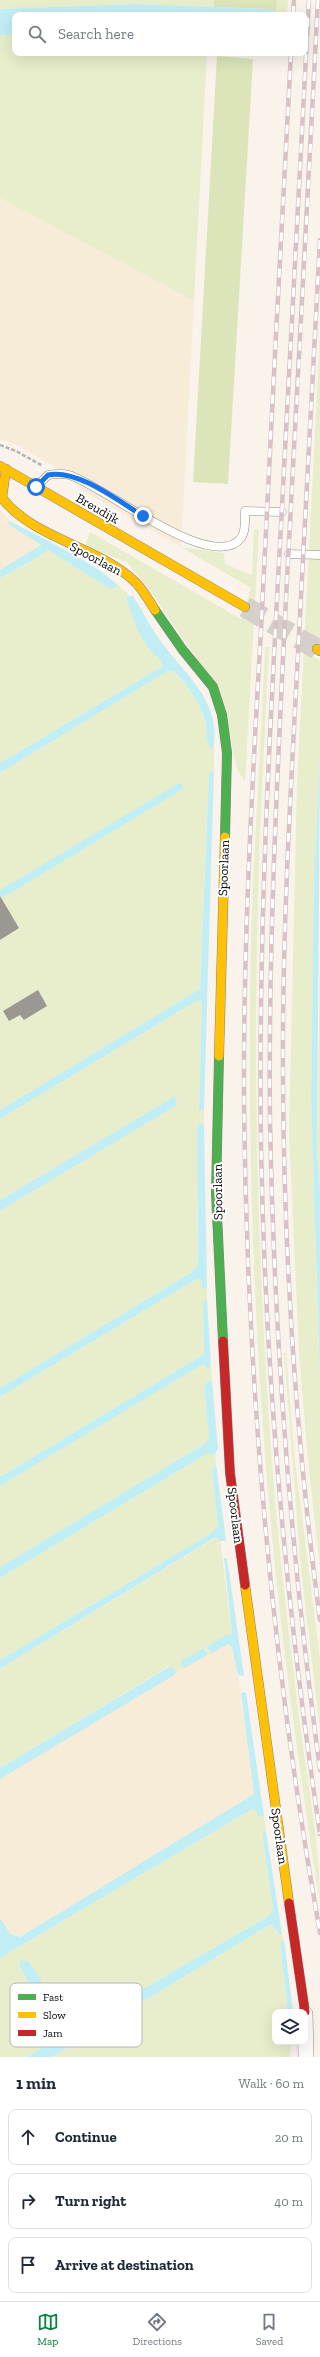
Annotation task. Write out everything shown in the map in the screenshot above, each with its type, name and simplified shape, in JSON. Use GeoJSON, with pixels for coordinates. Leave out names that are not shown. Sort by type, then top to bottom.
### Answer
{"type":"FeatureCollection","features":[{"type":"Feature","properties":{"kind":"street","name":"Breudijk"},"geometry":{"type":"LineString","coordinates":[[3,467],[245,607]]}},
{"type":"Feature","properties":{"kind":"street","name":"Spoorlaan"},"geometry":{"type":"LineString","coordinates":[[3,467],[2,491],[6,505],[21,517],[110,564],[134,580],[182,649],[213,687],[222,715],[227,753],[216,1193],[230,1473],[304,2009]]}},
{"type":"Feature","properties":{"kind":"street","name":"Spoorlaan"},"geometry":{"type":"LineString","coordinates":[[306,2045],[306,2057]]}},
{"type":"Feature","properties":{"kind":"lane"},"geometry":{"type":"LineString","coordinates":[[36,487],[48,475],[68,474],[84,481],[169,530],[200,544],[213,546],[233,544],[240,539],[244,533],[245,511],[282,512]]}},
{"type":"Feature","properties":{"kind":"lane"},"geometry":{"type":"LineString","coordinates":[[289,554],[320,555]]}},
{"type":"Feature","properties":{"kind":"path"},"geometry":{"type":"LineString","coordinates":[[0,445],[16,451]]}},
{"type":"Feature","properties":{"kind":"shaded area"},"geometry":{"type":"Polygon","coordinates":[[[0,198],[194,301],[181,547],[88,494],[65,473],[19,446],[0,439],[0,198]]]}},
{"type":"Feature","properties":{"kind":"shaded area"},"geometry":{"type":"Polygon","coordinates":[[[0,510],[10,521],[8,524],[42,545],[0,570],[0,510]]]}},
{"type":"Feature","properties":{"kind":"shaded area"},"geometry":{"type":"Polygon","coordinates":[[[228,1644],[232,1647],[238,1675],[254,1794],[20,1937],[10,1934],[0,1918],[0,1779],[176,1672],[228,1644]]]}},
{"type":"Feature","properties":{"kind":"green space"},"geometry":{"type":"Polygon","coordinates":[[[0,0],[214,0],[214,7],[135,4],[0,9],[0,0]]]}},
{"type":"Feature","properties":{"kind":"green space"},"geometry":{"type":"Polygon","coordinates":[[[214,0],[277,0],[276,12],[271,9],[214,7],[214,0]]]}},
{"type":"Feature","properties":{"kind":"green space"},"geometry":{"type":"Polygon","coordinates":[[[277,0],[288,0],[287,12],[276,12],[277,0]]]}},
{"type":"Feature","properties":{"kind":"green space"},"geometry":{"type":"Polygon","coordinates":[[[0,35],[12,35],[12,56],[207,56],[194,301],[0,198],[0,35]]]}},
{"type":"Feature","properties":{"kind":"green space"},"geometry":{"type":"Polygon","coordinates":[[[217,56],[253,59],[228,484],[193,482],[217,56]]]}},
{"type":"Feature","properties":{"kind":"green space"},"geometry":{"type":"Polygon","coordinates":[[[320,335],[320,638],[314,657],[320,661],[320,755],[314,881],[311,1099],[320,1379],[320,1567],[308,1461],[299,1352],[289,1132],[297,783],[320,335]]]}},
{"type":"Feature","properties":{"kind":"green space"},"geometry":{"type":"Polygon","coordinates":[[[254,529],[259,530],[245,782],[237,769],[220,692],[148,588],[127,562],[85,547],[90,532],[241,619],[251,588],[181,547],[224,553],[225,564],[252,575],[254,529]]]}},
{"type":"Feature","properties":{"kind":"green space"},"geometry":{"type":"Polygon","coordinates":[[[48,550],[118,586],[113,580],[130,596],[126,598],[149,649],[162,660],[163,666],[0,763],[0,578],[48,550]]]}},
{"type":"Feature","properties":{"kind":"green space"},"geometry":{"type":"Polygon","coordinates":[[[265,647],[269,647],[260,837],[256,1040],[258,1181],[263,1322],[278,1532],[293,1670],[314,1820],[320,1881],[320,1902],[295,1733],[274,1554],[259,1374],[255,1284],[250,1104],[250,968],[253,876],[265,647]]]}},
{"type":"Feature","properties":{"kind":"green space"},"geometry":{"type":"Polygon","coordinates":[[[168,671],[175,672],[195,697],[205,721],[209,744],[214,743],[214,770],[209,773],[200,989],[0,1110],[0,773],[168,671]]]}},
{"type":"Feature","properties":{"kind":"green space"},"geometry":{"type":"Polygon","coordinates":[[[320,950],[320,1194],[317,1150],[320,950]]]}},
{"type":"Feature","properties":{"kind":"green space"},"geometry":{"type":"Polygon","coordinates":[[[198,1000],[202,1002],[199,1108],[200,1111],[204,1109],[204,1126],[201,1124],[197,1211],[198,1264],[192,1272],[0,1388],[0,1211],[177,1104],[175,1096],[0,1200],[0,1119],[198,1000]]]}},
{"type":"Feature","properties":{"kind":"green space"},"geometry":{"type":"Polygon","coordinates":[[[197,1279],[201,1280],[202,1288],[207,1289],[207,1299],[204,1301],[203,1305],[204,1354],[0,1477],[0,1397],[197,1279]]]}},
{"type":"Feature","properties":{"kind":"green space"},"geometry":{"type":"Polygon","coordinates":[[[284,1353],[286,1353],[295,1461],[320,1659],[320,1730],[301,1569],[284,1353]]]}},
{"type":"Feature","properties":{"kind":"green space"},"geometry":{"type":"Polygon","coordinates":[[[203,1363],[208,1369],[211,1365],[212,1381],[207,1382],[204,1386],[209,1438],[206,1443],[0,1567],[0,1486],[203,1363]]]}},
{"type":"Feature","properties":{"kind":"green space"},"geometry":{"type":"Polygon","coordinates":[[[208,1453],[211,1455],[215,1454],[216,1463],[212,1471],[218,1526],[213,1532],[0,1660],[0,1578],[208,1453]]]}},
{"type":"Feature","properties":{"kind":"green space"},"geometry":{"type":"Polygon","coordinates":[[[215,1538],[220,1539],[232,1634],[206,1646],[212,1653],[208,1655],[204,1648],[182,1667],[184,1668],[176,1672],[174,1668],[168,1667],[0,1768],[0,1669],[215,1538]]]}},
{"type":"Feature","properties":{"kind":"green space"},"geometry":{"type":"Polygon","coordinates":[[[254,1808],[261,1816],[264,1816],[266,1831],[263,1832],[263,1840],[273,1909],[270,1915],[142,1990],[142,1983],[34,1983],[19,1966],[29,1983],[10,1983],[10,2047],[44,2047],[27,2057],[0,2057],[0,1958],[254,1808]]]}},
{"type":"Feature","properties":{"kind":"green space"},"geometry":{"type":"Polygon","coordinates":[[[271,1924],[280,1934],[282,1934],[284,1941],[280,1943],[288,2009],[272,2009],[272,2045],[291,2045],[290,2057],[52,2057],[68,2047],[142,2047],[142,2002],[271,1924]]]}},
{"type":"Feature","properties":{"kind":"water"},"geometry":{"type":"Polygon","coordinates":[[[135,4],[271,9],[274,12],[12,12],[12,35],[0,35],[0,9],[135,4]]]}},
{"type":"Feature","properties":{"kind":"water"},"geometry":{"type":"Polygon","coordinates":[[[10,521],[83,560],[118,586],[111,589],[48,550],[0,578],[0,570],[41,545],[8,524],[10,521]]]}},
{"type":"Feature","properties":{"kind":"water"},"geometry":{"type":"Polygon","coordinates":[[[132,595],[154,632],[189,675],[206,702],[212,716],[214,732],[213,749],[209,744],[203,713],[196,700],[175,672],[168,671],[0,773],[0,763],[163,666],[159,659],[149,649],[138,631],[126,598],[132,595]]]}},
{"type":"Feature","properties":{"kind":"water"},"geometry":{"type":"Polygon","coordinates":[[[320,755],[317,1150],[320,1194],[320,1379],[311,1099],[314,881],[320,755]]]}},
{"type":"Feature","properties":{"kind":"water"},"geometry":{"type":"Polygon","coordinates":[[[214,770],[204,1109],[199,1111],[202,1002],[198,1000],[0,1119],[0,1110],[200,989],[209,773],[214,770]]]}},
{"type":"Feature","properties":{"kind":"water"},"geometry":{"type":"Polygon","coordinates":[[[179,783],[182,784],[183,789],[4,897],[0,896],[0,890],[179,783]]]}},
{"type":"Feature","properties":{"kind":"water"},"geometry":{"type":"Polygon","coordinates":[[[175,1096],[177,1105],[0,1211],[0,1200],[175,1096]]]}},
{"type":"Feature","properties":{"kind":"water"},"geometry":{"type":"Polygon","coordinates":[[[201,1124],[204,1126],[207,1289],[202,1288],[201,1280],[197,1279],[0,1397],[0,1388],[192,1272],[198,1264],[197,1126],[201,1124]]]}},
{"type":"Feature","properties":{"kind":"water"},"geometry":{"type":"Polygon","coordinates":[[[207,1299],[211,1365],[208,1369],[203,1364],[0,1486],[0,1477],[204,1354],[203,1305],[204,1301],[207,1299]]]}},
{"type":"Feature","properties":{"kind":"water"},"geometry":{"type":"Polygon","coordinates":[[[212,1381],[218,1449],[215,1454],[211,1455],[208,1453],[0,1578],[0,1567],[206,1443],[209,1438],[204,1386],[207,1382],[212,1381]]]}},
{"type":"Feature","properties":{"kind":"water"},"geometry":{"type":"Polygon","coordinates":[[[216,1463],[226,1541],[220,1541],[220,1539],[214,1538],[0,1669],[0,1660],[213,1532],[218,1526],[212,1471],[216,1463]]]}},
{"type":"Feature","properties":{"kind":"water"},"geometry":{"type":"Polygon","coordinates":[[[224,1558],[227,1558],[244,1676],[238,1675],[232,1647],[228,1644],[212,1653],[206,1647],[226,1635],[232,1634],[224,1558]]]}},
{"type":"Feature","properties":{"kind":"water"},"geometry":{"type":"Polygon","coordinates":[[[204,1648],[208,1655],[184,1668],[182,1667],[181,1661],[204,1648]]]}},
{"type":"Feature","properties":{"kind":"water"},"geometry":{"type":"Polygon","coordinates":[[[169,1667],[174,1668],[176,1672],[173,1676],[0,1779],[0,1768],[169,1667]]]}},
{"type":"Feature","properties":{"kind":"water"},"geometry":{"type":"Polygon","coordinates":[[[246,1692],[264,1816],[259,1817],[254,1808],[0,1958],[0,1918],[10,1934],[20,1937],[254,1794],[241,1693],[246,1692]]]}},
{"type":"Feature","properties":{"kind":"water"},"geometry":{"type":"Polygon","coordinates":[[[266,1831],[282,1934],[280,1935],[271,1924],[142,2002],[142,1990],[270,1915],[273,1909],[263,1832],[266,1831]]]}},
{"type":"Feature","properties":{"kind":"water"},"geometry":{"type":"Polygon","coordinates":[[[284,1941],[293,2009],[288,2009],[280,1943],[284,1941]]]}},
{"type":"Feature","properties":{"kind":"water"},"geometry":{"type":"Polygon","coordinates":[[[21,1960],[29,1962],[43,1983],[29,1983],[19,1966],[21,1960]]]}},
{"type":"Feature","properties":{"kind":"water"},"geometry":{"type":"Polygon","coordinates":[[[44,2047],[68,2047],[52,2057],[27,2057],[44,2047]]]}},
{"type":"Feature","properties":{"kind":"building"},"geometry":{"type":"Polygon","coordinates":[[[0,896],[19,928],[0,940],[0,896]]]}},
{"type":"Feature","properties":{"kind":"building"},"geometry":{"type":"Polygon","coordinates":[[[38,990],[47,1006],[24,1020],[20,1015],[9,1021],[3,1011],[38,990]]]}},
{"type":"Feature","properties":{"kind":"tunnel"},"geometry":{"type":"LineString","coordinates":[[245,607],[317,649]]}},
{"type":"Feature","properties":{"kind":"railway"},"geometry":{"type":"LineString","coordinates":[[293,12],[294,0]]}},
{"type":"Feature","properties":{"kind":"railway"},"geometry":{"type":"LineString","coordinates":[[308,19],[309,0]]}},
{"type":"Feature","properties":{"kind":"railway"},"geometry":{"type":"LineString","coordinates":[[318,0],[277,783],[272,918],[270,1122],[275,1285],[292,1528],[320,1770]]}},
{"type":"Feature","properties":{"kind":"railway"},"geometry":{"type":"LineString","coordinates":[[291,56],[254,748],[245,986],[244,1104],[250,1312],[256,1416],[265,1520],[275,1624],[288,1727],[320,1933]]}},
{"type":"Feature","properties":{"kind":"railway"},"geometry":{"type":"LineString","coordinates":[[306,56],[268,769],[261,994],[261,1144],[267,1317],[279,1490],[297,1662],[320,1834]]}},
{"type":"Feature","properties":{"kind":"railway"},"geometry":{"type":"LineString","coordinates":[[320,240],[289,836],[283,1031],[286,1215],[293,1350],[304,1485],[320,1620]]}},
{"type":"Feature","properties":{"kind":"traffic: fast"},"geometry":{"type":"LineString","coordinates":[[155,610],[182,649],[213,687],[222,715],[227,753],[225,837]]}},
{"type":"Feature","properties":{"kind":"traffic: fast"},"geometry":{"type":"LineString","coordinates":[[219,1056],[216,1193],[223,1341]]}},
{"type":"Feature","properties":{"kind":"traffic: slow"},"geometry":{"type":"LineString","coordinates":[[0,466],[245,607]]}},
{"type":"Feature","properties":{"kind":"traffic: slow"},"geometry":{"type":"LineString","coordinates":[[6,469],[2,498],[15,512],[47,533],[101,558],[118,568],[139,586],[155,610]]}},
{"type":"Feature","properties":{"kind":"traffic: slow"},"geometry":{"type":"LineString","coordinates":[[219,1056],[225,837]]}},
{"type":"Feature","properties":{"kind":"traffic: slow"},"geometry":{"type":"LineString","coordinates":[[245,1585],[289,1903]]}},
{"type":"Feature","properties":{"kind":"traffic: jam"},"geometry":{"type":"LineString","coordinates":[[223,1341],[230,1473],[245,1585]]}},
{"type":"Feature","properties":{"kind":"traffic: jam"},"geometry":{"type":"LineString","coordinates":[[289,1903],[305,2009]]}},
{"type":"Feature","properties":{"kind":"route"},"geometry":{"type":"LineString","coordinates":[[36,487],[43,478],[48,475],[57,473],[68,474],[84,481],[143,516]]}}]}
